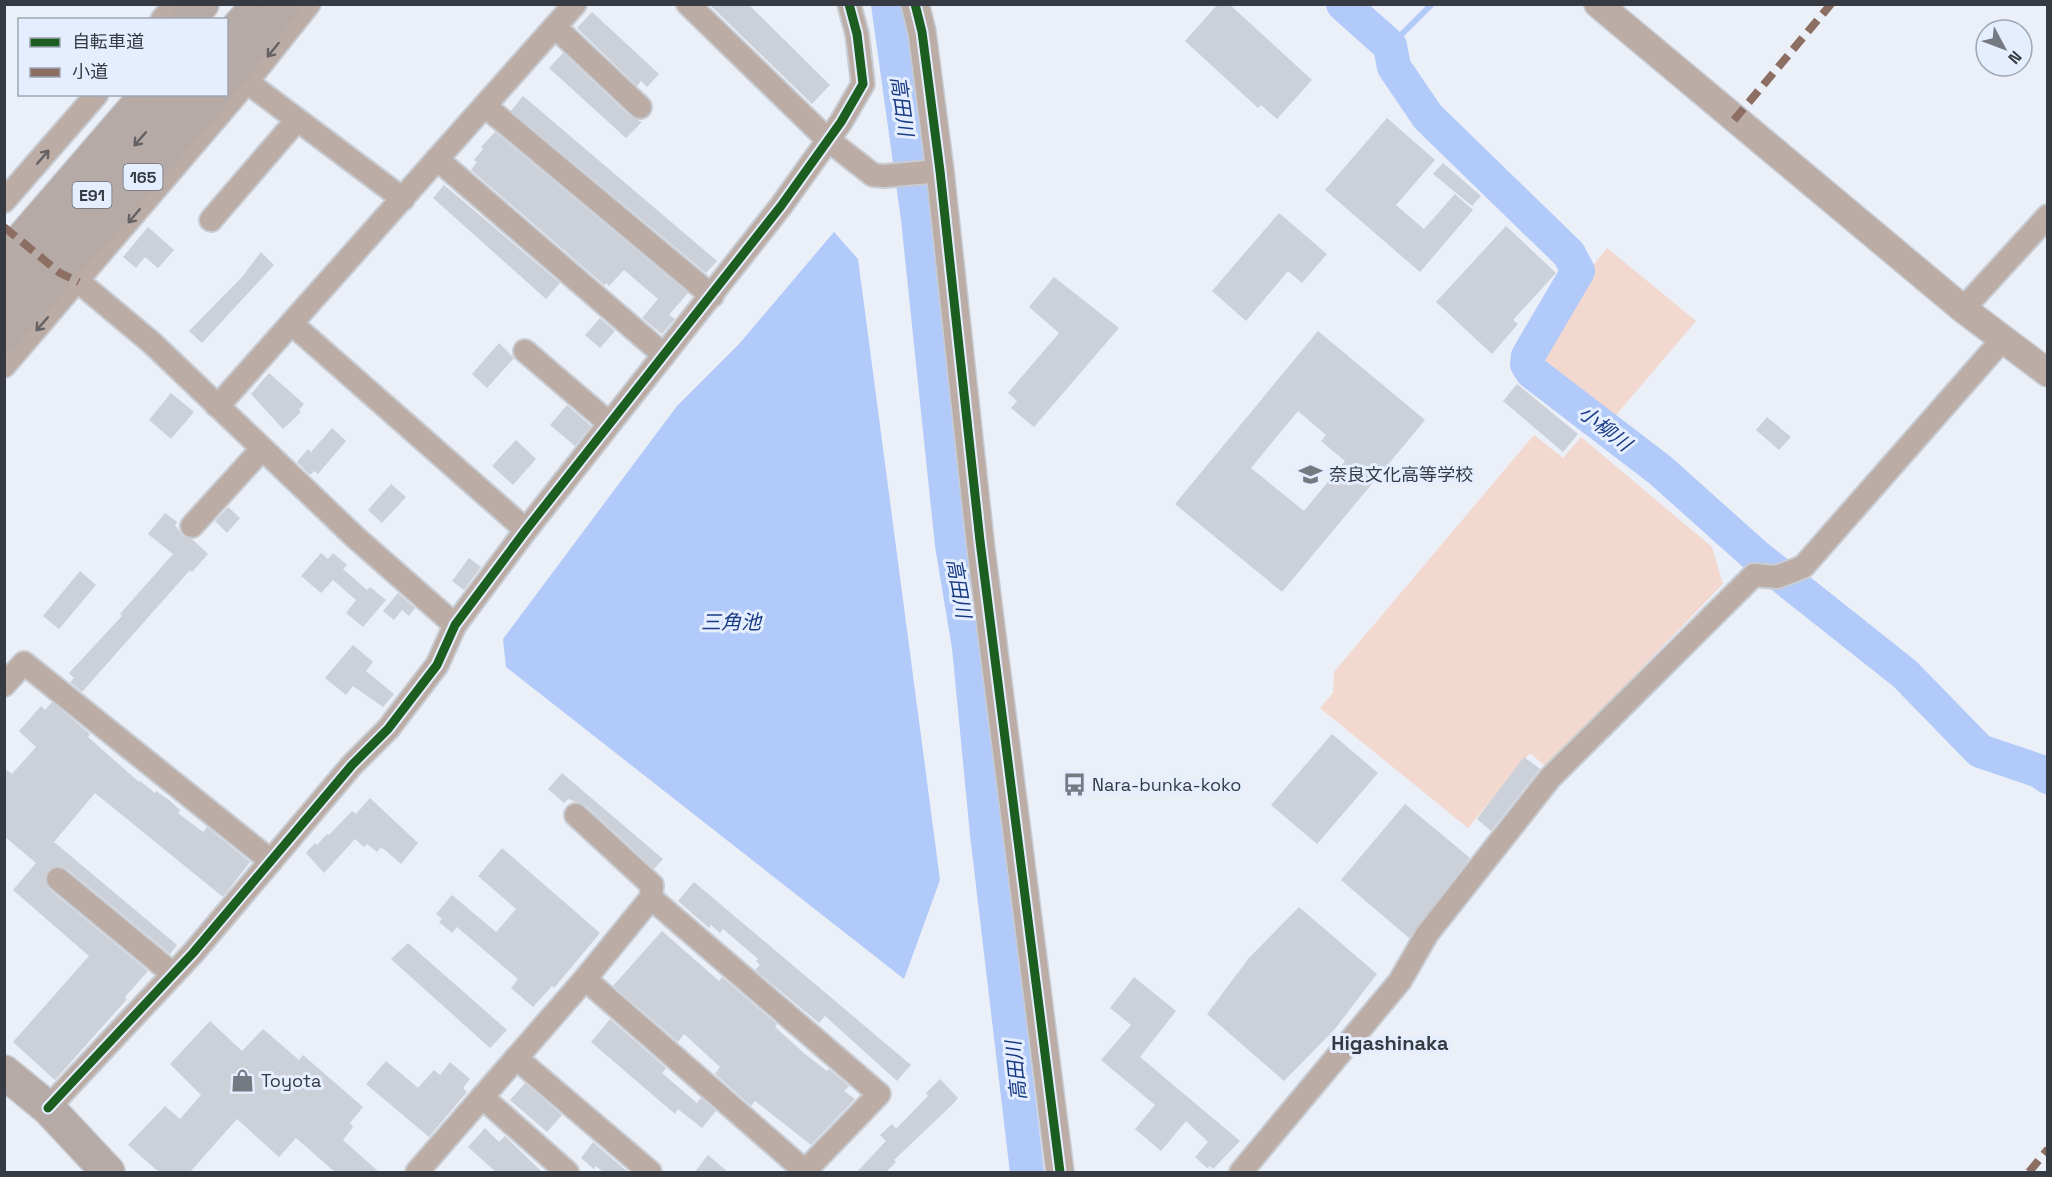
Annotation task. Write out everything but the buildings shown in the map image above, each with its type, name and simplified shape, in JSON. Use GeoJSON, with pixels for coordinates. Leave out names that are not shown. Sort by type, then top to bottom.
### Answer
{"type":"FeatureCollection","features":[{"type":"Feature","properties":{"kind":"highway"},"geometry":{"type":"LineString","coordinates":[[190,18],[202,4]]}},
{"type":"Feature","properties":{"kind":"highway"},"geometry":{"type":"LineString","coordinates":[[214,18],[225,4]]}},
{"type":"Feature","properties":{"kind":"highway"},"geometry":{"type":"LineString","coordinates":[[228,39],[259,4]]}},
{"type":"Feature","properties":{"kind":"highway"},"geometry":{"type":"LineString","coordinates":[[237,81],[284,4]]}},
{"type":"Feature","properties":{"kind":"highway"},"geometry":{"type":"LineString","coordinates":[[9,215],[119,96]]}},
{"type":"Feature","properties":{"kind":"highway","name":"E91"},"geometry":{"type":"LineString","coordinates":[[4,260],[145,96]]}},
{"type":"Feature","properties":{"kind":"highway","name":"E91"},"geometry":{"type":"LineString","coordinates":[[4,295],[177,96]]}},
{"type":"Feature","properties":{"kind":"highway","name":"165"},"geometry":{"type":"LineString","coordinates":[[4,336],[75,271],[212,96]]}},
{"type":"Feature","properties":{"kind":"highway"},"geometry":{"type":"LineString","coordinates":[[4,1072],[48,1108],[108,1173]]}},
{"type":"Feature","properties":{"kind":"street"},"geometry":{"type":"LineString","coordinates":[[164,18],[176,4]]}},
{"type":"Feature","properties":{"kind":"street"},"geometry":{"type":"LineString","coordinates":[[309,4],[237,81],[297,120],[403,199]]}},
{"type":"Feature","properties":{"kind":"street"},"geometry":{"type":"LineString","coordinates":[[216,405],[292,324],[575,4]]}},
{"type":"Feature","properties":{"kind":"street"},"geometry":{"type":"LineString","coordinates":[[687,4],[827,139],[873,175],[933,172]]}},
{"type":"Feature","properties":{"kind":"street"},"geometry":{"type":"LineString","coordinates":[[48,1108],[173,974],[352,765],[388,729],[437,665],[455,625],[526,530],[712,296],[781,206],[827,139],[842,122],[863,84],[857,34],[849,4]]}},
{"type":"Feature","properties":{"kind":"street"},"geometry":{"type":"LineString","coordinates":[[915,4],[922,32],[933,172],[1060,1173]]}},
{"type":"Feature","properties":{"kind":"street"},"geometry":{"type":"LineString","coordinates":[[1598,4],[1963,309],[2048,373]]}},
{"type":"Feature","properties":{"kind":"street"},"geometry":{"type":"LineString","coordinates":[[555,27],[640,107]]}},
{"type":"Feature","properties":{"kind":"street"},"geometry":{"type":"LineString","coordinates":[[9,215],[96,96]]}},
{"type":"Feature","properties":{"kind":"street"},"geometry":{"type":"LineString","coordinates":[[4,366],[75,271],[224,96]]}},
{"type":"Feature","properties":{"kind":"street"},"geometry":{"type":"LineString","coordinates":[[485,106],[712,296]]}},
{"type":"Feature","properties":{"kind":"street"},"geometry":{"type":"LineString","coordinates":[[211,220],[297,120]]}},
{"type":"Feature","properties":{"kind":"street"},"geometry":{"type":"LineString","coordinates":[[437,159],[664,355]]}},
{"type":"Feature","properties":{"kind":"street"},"geometry":{"type":"LineString","coordinates":[[1963,309],[2048,216]]}},
{"type":"Feature","properties":{"kind":"street"},"geometry":{"type":"LineString","coordinates":[[75,271],[355,537],[455,625]]}},
{"type":"Feature","properties":{"kind":"street"},"geometry":{"type":"LineString","coordinates":[[292,324],[526,530]]}},
{"type":"Feature","properties":{"kind":"street"},"geometry":{"type":"LineString","coordinates":[[1241,1173],[1400,981],[1427,934],[1550,778],[1754,575],[1783,575],[1803,567],[2003,339]]}},
{"type":"Feature","properties":{"kind":"street"},"geometry":{"type":"LineString","coordinates":[[525,351],[609,423]]}},
{"type":"Feature","properties":{"kind":"street"},"geometry":{"type":"LineString","coordinates":[[192,526],[262,449]]}},
{"type":"Feature","properties":{"kind":"street"},"geometry":{"type":"LineString","coordinates":[[4,685],[24,663],[271,861]]}},
{"type":"Feature","properties":{"kind":"street"},"geometry":{"type":"LineString","coordinates":[[417,1173],[585,979],[651,898],[652,885],[576,815]]}},
{"type":"Feature","properties":{"kind":"street"},"geometry":{"type":"LineString","coordinates":[[58,879],[173,974]]}},
{"type":"Feature","properties":{"kind":"street"},"geometry":{"type":"LineString","coordinates":[[585,979],[805,1172],[879,1094],[651,898]]}},
{"type":"Feature","properties":{"kind":"street"},"geometry":{"type":"LineString","coordinates":[[516,1058],[650,1173]]}},
{"type":"Feature","properties":{"kind":"street"},"geometry":{"type":"LineString","coordinates":[[482,1097],[567,1173]]}},
{"type":"Feature","properties":{"kind":"shaded area"},"geometry":{"type":"Polygon","coordinates":[[[1607,248],[1696,321],[1610,422],[1534,365],[1535,354],[1584,277],[1607,248]]]}},
{"type":"Feature","properties":{"kind":"shaded area"},"geometry":{"type":"Polygon","coordinates":[[[1534,435],[1563,458],[1581,437],[1712,547],[1723,584],[1546,767],[1530,753],[1468,828],[1320,708],[1333,693],[1334,672],[1534,435]]]}},
{"type":"Feature","properties":{"kind":"water","name":"三角池"},"geometry":{"type":"Polygon","coordinates":[[[834,232],[858,259],[940,880],[904,979],[506,667],[503,639],[677,406],[739,344],[834,232]]]}},
{"type":"Feature","properties":{"kind":"waterway","name":"高田川"},"geometry":{"type":"LineString","coordinates":[[888,4],[918,219],[952,545],[969,647],[987,834],[1027,1172]]}},
{"type":"Feature","properties":{"kind":"waterway","name":"小柳川"},"geometry":{"type":"LineString","coordinates":[[1343,4],[1390,46],[1394,67],[1428,117],[1569,254],[1578,271],[1528,356],[1527,364],[1532,372],[1660,470],[1755,555],[1905,674],[1980,751],[2039,771],[2048,777]]}},
{"type":"Feature","properties":{"kind":"waterway"},"geometry":{"type":"LineString","coordinates":[[1390,46],[1432,4]]}},
{"type":"Feature","properties":{"kind":"marked path"},"geometry":{"type":"LineString","coordinates":[[1734,120],[1831,4]]}},
{"type":"Feature","properties":{"kind":"marked path"},"geometry":{"type":"LineString","coordinates":[[4,227],[60,273],[79,282]]}},
{"type":"Feature","properties":{"kind":"marked path"},"geometry":{"type":"LineString","coordinates":[[2029,1172],[2048,1149]]}},
{"type":"Feature","properties":{"kind":"cycle path"},"geometry":{"type":"LineString","coordinates":[[48,1108],[193,953],[352,765],[388,729],[437,665],[455,625],[526,530],[781,206],[841,122],[863,84],[857,34],[849,4]]}},
{"type":"Feature","properties":{"kind":"cycle path"},"geometry":{"type":"LineString","coordinates":[[915,4],[922,32],[940,171],[980,541],[1060,1172]]}},
{"type":"Feature","properties":{"kind":"place","name":"奈良文化高等学校"},"geometry":{"type":"Point","coordinates":[1311,474]}},
{"type":"Feature","properties":{"kind":"place","name":"Nara-bunka-koko"},"geometry":{"type":"Point","coordinates":[1074,784]}},
{"type":"Feature","properties":{"kind":"place","name":"Toyota"},"geometry":{"type":"Point","coordinates":[243,1080]}},
{"type":"Feature","properties":{"kind":"district","name":"Higashinaka"},"geometry":{"type":"Point","coordinates":[1390,1043]}}]}
